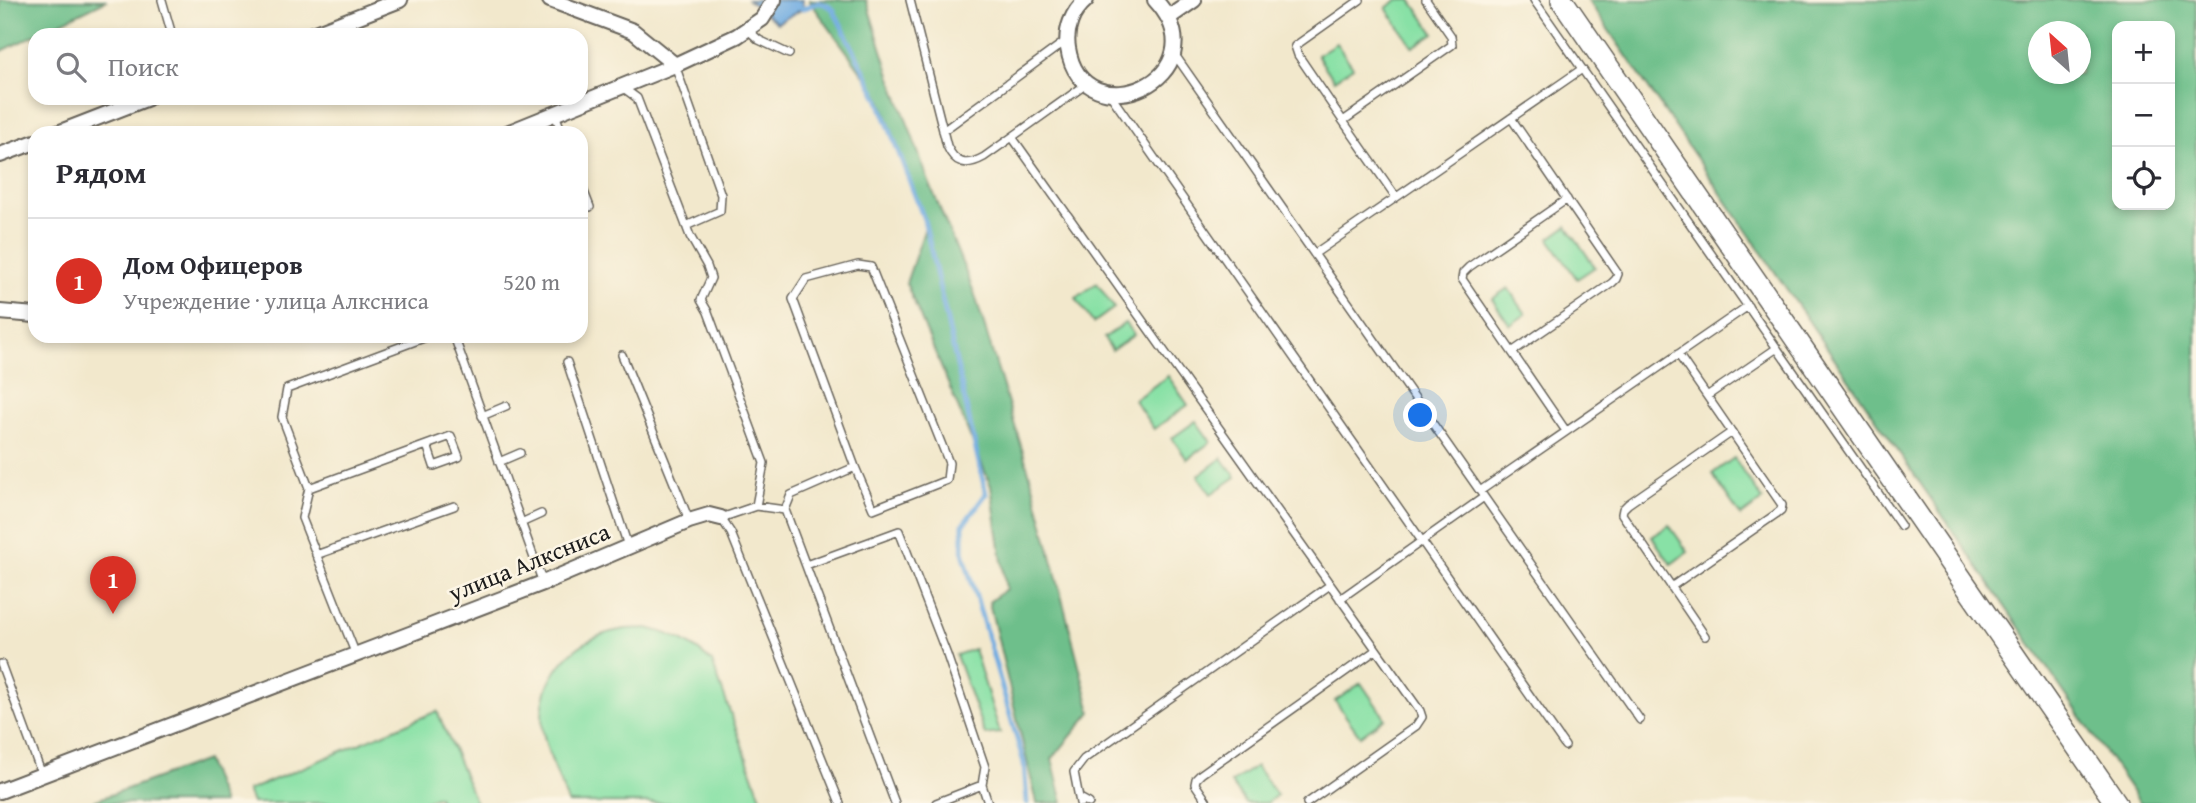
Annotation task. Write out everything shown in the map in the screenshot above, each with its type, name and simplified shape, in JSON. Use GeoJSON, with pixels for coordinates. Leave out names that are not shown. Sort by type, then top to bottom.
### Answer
{"type":"FeatureCollection","features":[{"type":"Feature","properties":{"kind":"main road"},"geometry":{"type":"LineString","coordinates":[[1562,0],[2116,803]]}},
{"type":"Feature","properties":{"kind":"street"},"geometry":{"type":"LineString","coordinates":[[328,28],[400,0]]}},
{"type":"Feature","properties":{"kind":"street"},"geometry":{"type":"LineString","coordinates":[[550,0],[633,31],[675,65]]}},
{"type":"Feature","properties":{"kind":"street"},"geometry":{"type":"LineString","coordinates":[[588,100],[675,65],[737,36],[762,19],[774,0]]}},
{"type":"Feature","properties":{"kind":"street"},"geometry":{"type":"LineString","coordinates":[[1086,0],[1072,18],[1067,39],[1070,58],[1076,71],[1088,83],[1109,93],[1125,94],[1151,85],[1169,64],[1174,36],[1168,18],[1155,0]]}},
{"type":"Feature","properties":{"kind":"street"},"geometry":{"type":"LineString","coordinates":[[1168,18],[1194,0]]}},
{"type":"Feature","properties":{"kind":"street"},"geometry":{"type":"LineString","coordinates":[[76,126],[130,105]]}},
{"type":"Feature","properties":{"kind":"street"},"geometry":{"type":"LineString","coordinates":[[524,126],[576,105]]}},
{"type":"Feature","properties":{"kind":"street"},"geometry":{"type":"LineString","coordinates":[[0,155],[28,145]]}},
{"type":"Feature","properties":{"kind":"street"},"geometry":{"type":"LineString","coordinates":[[0,312],[28,315]]}},
{"type":"Feature","properties":{"kind":"street","name":"улица Алксниса"},"geometry":{"type":"LineString","coordinates":[[0,791],[543,583],[689,521],[709,515],[721,518]]}},
{"type":"Feature","properties":{"kind":"lane"},"geometry":{"type":"LineString","coordinates":[[162,0],[170,28]]}},
{"type":"Feature","properties":{"kind":"lane"},"geometry":{"type":"LineString","coordinates":[[909,0],[943,131],[951,154],[958,162],[965,164],[984,157],[1088,83]]}},
{"type":"Feature","properties":{"kind":"lane"},"geometry":{"type":"LineString","coordinates":[[1360,0],[1295,46],[1298,55],[1396,197]]}},
{"type":"Feature","properties":{"kind":"lane"},"geometry":{"type":"LineString","coordinates":[[1343,121],[1452,45],[1451,36],[1426,0]]}},
{"type":"Feature","properties":{"kind":"lane"},"geometry":{"type":"LineString","coordinates":[[1534,0],[1901,526]]}},
{"type":"Feature","properties":{"kind":"lane"},"geometry":{"type":"LineString","coordinates":[[747,29],[759,40],[789,54]]}},
{"type":"Feature","properties":{"kind":"lane"},"geometry":{"type":"LineString","coordinates":[[943,131],[1067,39]]}},
{"type":"Feature","properties":{"kind":"lane"},"geometry":{"type":"LineString","coordinates":[[1172,52],[1640,720]]}},
{"type":"Feature","properties":{"kind":"lane"},"geometry":{"type":"LineString","coordinates":[[675,65],[721,195],[720,211],[686,226]]}},
{"type":"Feature","properties":{"kind":"lane"},"geometry":{"type":"LineString","coordinates":[[1314,254],[1582,69]]}},
{"type":"Feature","properties":{"kind":"lane"},"geometry":{"type":"LineString","coordinates":[[621,86],[637,98],[686,226],[711,278],[701,300],[708,312],[764,463],[756,506]]}},
{"type":"Feature","properties":{"kind":"lane"},"geometry":{"type":"LineString","coordinates":[[1109,93],[1565,746]]}},
{"type":"Feature","properties":{"kind":"lane"},"geometry":{"type":"LineString","coordinates":[[554,114],[559,126]]}},
{"type":"Feature","properties":{"kind":"lane"},"geometry":{"type":"LineString","coordinates":[[1511,118],[1618,274],[1616,279],[1511,352]]}},
{"type":"Feature","properties":{"kind":"lane"},"geometry":{"type":"LineString","coordinates":[[1012,137],[1420,711],[1421,722],[1307,803]]}},
{"type":"Feature","properties":{"kind":"lane"},"geometry":{"type":"LineString","coordinates":[[1566,431],[1462,279],[1463,273],[1567,199]]}},
{"type":"Feature","properties":{"kind":"lane"},"geometry":{"type":"LineString","coordinates":[[588,202],[590,207]]}},
{"type":"Feature","properties":{"kind":"lane"},"geometry":{"type":"LineString","coordinates":[[858,265],[871,267],[949,463],[947,480],[873,509],[855,467],[793,299],[806,279],[858,265]]}},
{"type":"Feature","properties":{"kind":"lane"},"geometry":{"type":"LineString","coordinates":[[1340,599],[1422,541],[1566,431],[1748,306]]}},
{"type":"Feature","properties":{"kind":"lane"},"geometry":{"type":"LineString","coordinates":[[356,655],[302,518],[309,488],[282,417],[287,389],[410,343]]}},
{"type":"Feature","properties":{"kind":"lane"},"geometry":{"type":"LineString","coordinates":[[456,343],[543,583]]}},
{"type":"Feature","properties":{"kind":"lane"},"geometry":{"type":"LineString","coordinates":[[1707,396],[1777,348]]}},
{"type":"Feature","properties":{"kind":"lane"},"geometry":{"type":"LineString","coordinates":[[1671,587],[1781,510],[1782,505],[1678,354]]}},
{"type":"Feature","properties":{"kind":"lane"},"geometry":{"type":"LineString","coordinates":[[622,355],[689,521]]}},
{"type":"Feature","properties":{"kind":"lane"},"geometry":{"type":"LineString","coordinates":[[567,362],[629,547]]}},
{"type":"Feature","properties":{"kind":"lane"},"geometry":{"type":"LineString","coordinates":[[482,416],[506,406]]}},
{"type":"Feature","properties":{"kind":"lane"},"geometry":{"type":"LineString","coordinates":[[1705,636],[1622,514],[1623,509],[1732,432]]}},
{"type":"Feature","properties":{"kind":"lane"},"geometry":{"type":"LineString","coordinates":[[309,488],[451,436],[459,457],[434,466],[427,445]]}},
{"type":"Feature","properties":{"kind":"lane"},"geometry":{"type":"LineString","coordinates":[[499,462],[520,453]]}},
{"type":"Feature","properties":{"kind":"lane"},"geometry":{"type":"LineString","coordinates":[[855,467],[791,495],[785,510],[895,803]]}},
{"type":"Feature","properties":{"kind":"lane"},"geometry":{"type":"LineString","coordinates":[[316,555],[454,506]]}},
{"type":"Feature","properties":{"kind":"lane","name":"улица Алксниса"},"geometry":{"type":"LineString","coordinates":[[721,518],[756,506],[785,510]]}},
{"type":"Feature","properties":{"kind":"lane"},"geometry":{"type":"LineString","coordinates":[[521,523],[541,514]]}},
{"type":"Feature","properties":{"kind":"lane"},"geometry":{"type":"LineString","coordinates":[[721,518],[732,533],[840,803]]}},
{"type":"Feature","properties":{"kind":"lane"},"geometry":{"type":"LineString","coordinates":[[806,565],[900,531],[947,655],[985,767],[982,785],[988,803]]}},
{"type":"Feature","properties":{"kind":"lane"},"geometry":{"type":"LineString","coordinates":[[1090,803],[1080,801],[1074,772],[1077,765],[1330,585]]}},
{"type":"Feature","properties":{"kind":"lane"},"geometry":{"type":"LineString","coordinates":[[1208,803],[1195,784],[1201,774],[1376,650]]}},
{"type":"Feature","properties":{"kind":"lane"},"geometry":{"type":"LineString","coordinates":[[1,664],[42,775]]}},
{"type":"Feature","properties":{"kind":"lane"},"geometry":{"type":"LineString","coordinates":[[936,803],[982,785]]}},
{"type":"Feature","properties":{"kind":"green space"},"geometry":{"type":"Polygon","coordinates":[[[0,0],[107,0],[49,28],[28,28],[28,38],[0,52],[0,0]]]}},
{"type":"Feature","properties":{"kind":"green space"},"geometry":{"type":"Polygon","coordinates":[[[809,0],[866,0],[929,182],[974,292],[1033,485],[1091,712],[1052,759],[1063,803],[1037,803],[989,602],[1006,589],[991,486],[906,283],[926,225],[880,97],[809,0]]]}},
{"type":"Feature","properties":{"kind":"green space"},"geometry":{"type":"Polygon","coordinates":[[[1397,0],[1411,0],[1434,33],[1413,47],[1386,8],[1397,0]]]}},
{"type":"Feature","properties":{"kind":"green space"},"geometry":{"type":"Polygon","coordinates":[[[1588,0],[2196,0],[2196,803],[2140,803],[1588,0]]]}},
{"type":"Feature","properties":{"kind":"green space"},"geometry":{"type":"Polygon","coordinates":[[[1336,43],[1353,67],[1334,80],[1317,55],[1336,43]]]}},
{"type":"Feature","properties":{"kind":"green space"},"geometry":{"type":"Polygon","coordinates":[[[1567,226],[1595,267],[1577,279],[1549,239],[1567,226]]]}},
{"type":"Feature","properties":{"kind":"green space"},"geometry":{"type":"Polygon","coordinates":[[[1097,283],[1114,308],[1093,323],[1076,298],[1097,283]]]}},
{"type":"Feature","properties":{"kind":"green space"},"geometry":{"type":"Polygon","coordinates":[[[1508,288],[1526,314],[1510,325],[1492,299],[1508,288]]]}},
{"type":"Feature","properties":{"kind":"green space"},"geometry":{"type":"Polygon","coordinates":[[[1125,323],[1134,335],[1112,350],[1104,338],[1125,323]]]}},
{"type":"Feature","properties":{"kind":"green space"},"geometry":{"type":"Polygon","coordinates":[[[1168,376],[1188,405],[1154,429],[1134,400],[1168,376]]]}},
{"type":"Feature","properties":{"kind":"green space"},"geometry":{"type":"Polygon","coordinates":[[[1196,421],[1211,442],[1187,459],[1172,438],[1196,421]]]}},
{"type":"Feature","properties":{"kind":"green space"},"geometry":{"type":"Polygon","coordinates":[[[1222,458],[1236,477],[1211,494],[1198,476],[1222,458]]]}},
{"type":"Feature","properties":{"kind":"green space"},"geometry":{"type":"Polygon","coordinates":[[[1734,458],[1763,500],[1741,516],[1712,474],[1734,458]]]}},
{"type":"Feature","properties":{"kind":"green space"},"geometry":{"type":"Polygon","coordinates":[[[1669,525],[1688,552],[1671,564],[1652,537],[1669,525]]]}},
{"type":"Feature","properties":{"kind":"green space"},"geometry":{"type":"Polygon","coordinates":[[[647,628],[682,640],[712,662],[763,803],[568,803],[543,731],[542,713],[551,679],[560,665],[586,643],[620,630],[647,628]]]}},
{"type":"Feature","properties":{"kind":"green space"},"geometry":{"type":"Polygon","coordinates":[[[974,649],[1000,733],[985,735],[956,655],[974,649]]]}},
{"type":"Feature","properties":{"kind":"green space"},"geometry":{"type":"Polygon","coordinates":[[[1361,683],[1385,718],[1360,736],[1335,701],[1361,683]]]}},
{"type":"Feature","properties":{"kind":"green space"},"geometry":{"type":"Polygon","coordinates":[[[437,711],[476,803],[441,803],[438,796],[421,803],[252,803],[247,791],[437,711]]]}},
{"type":"Feature","properties":{"kind":"green space"},"geometry":{"type":"Polygon","coordinates":[[[206,760],[223,803],[88,803],[206,760]]]}},
{"type":"Feature","properties":{"kind":"green space"},"geometry":{"type":"Polygon","coordinates":[[[1256,766],[1277,795],[1267,803],[1246,803],[1231,783],[1256,766]]]}},
{"type":"Feature","properties":{"kind":"water"},"geometry":{"type":"Polygon","coordinates":[[[748,0],[802,0],[803,9],[777,23],[748,0]]]}},
{"type":"Feature","properties":{"kind":"waterway"},"geometry":{"type":"LineString","coordinates":[[799,7],[803,9],[818,3],[833,9],[878,98],[924,219],[986,494],[963,525],[963,552],[1024,763],[1027,803]]}},
{"type":"Feature","properties":{"kind":"place","name":"Дом Офицеров"},"geometry":{"type":"Point","coordinates":[113,614]}}]}
